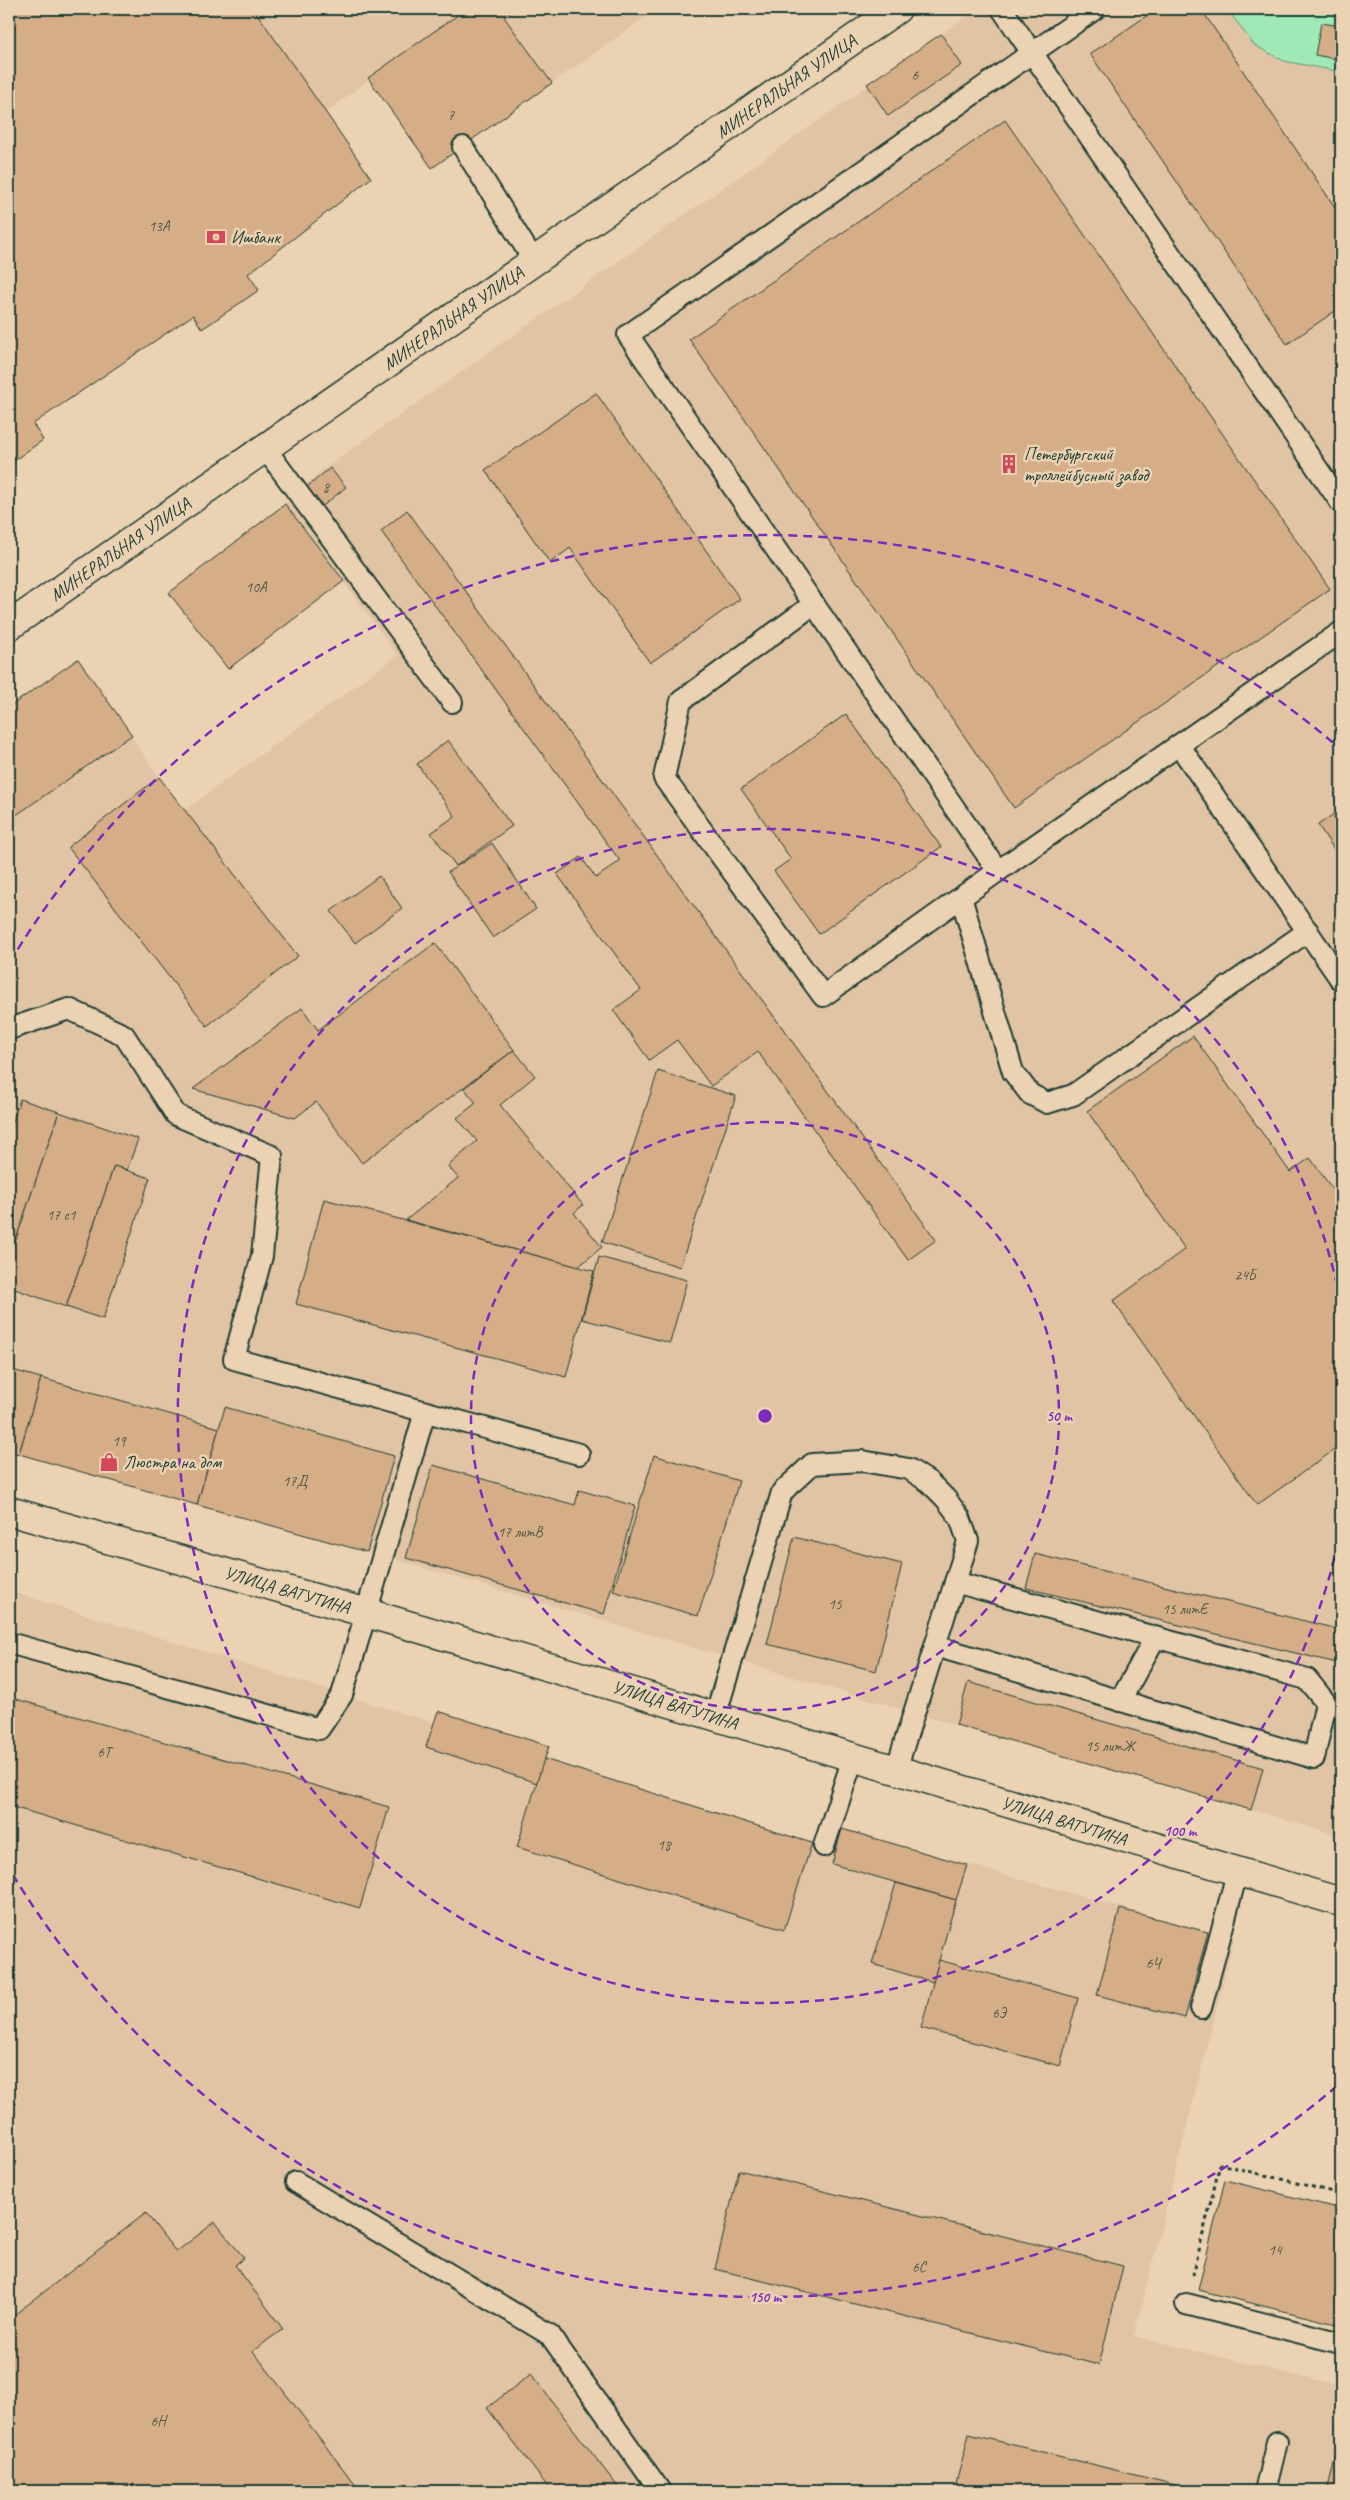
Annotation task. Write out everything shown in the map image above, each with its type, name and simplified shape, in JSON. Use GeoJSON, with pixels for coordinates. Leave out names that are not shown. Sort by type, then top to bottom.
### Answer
{"type":"FeatureCollection","features":[{"type":"Feature","properties":{"kind":"street","name":"МИНЕРАЛЬНАЯ УЛИЦА"},"geometry":{"type":"LineString","coordinates":[[9,626],[897,9]]}},
{"type":"Feature","properties":{"kind":"street","name":"УЛИЦА ВАТУТИНА"},"geometry":{"type":"LineString","coordinates":[[9,1511],[367,1613],[1341,1902]]}},
{"type":"Feature","properties":{"kind":"lane"},"geometry":{"type":"LineString","coordinates":[[1002,9],[1341,503]]}},
{"type":"Feature","properties":{"kind":"lane"},"geometry":{"type":"LineString","coordinates":[[998,871],[628,336],[1095,9]]}},
{"type":"Feature","properties":{"kind":"lane"},"geometry":{"type":"LineString","coordinates":[[463,147],[534,262]]}},
{"type":"Feature","properties":{"kind":"lane"},"geometry":{"type":"LineString","coordinates":[[265,448],[452,702]]}},
{"type":"Feature","properties":{"kind":"lane"},"geometry":{"type":"LineString","coordinates":[[814,604],[681,700],[664,778],[823,996],[960,897],[1341,632]]}},
{"type":"Feature","properties":{"kind":"lane"},"geometry":{"type":"LineString","coordinates":[[1179,745],[1341,980]]}},
{"type":"Feature","properties":{"kind":"lane"},"geometry":{"type":"LineString","coordinates":[[960,897],[1013,1072],[1030,1094],[1047,1103],[1073,1096],[1308,931]]}},
{"type":"Feature","properties":{"kind":"lane"},"geometry":{"type":"LineString","coordinates":[[9,1028],[69,1010],[124,1035],[176,1115],[272,1156],[262,1256],[234,1359],[578,1454]]}},
{"type":"Feature","properties":{"kind":"lane"},"geometry":{"type":"LineString","coordinates":[[9,1643],[319,1729],[342,1695],[425,1412]]}},
{"type":"Feature","properties":{"kind":"lane"},"geometry":{"type":"LineString","coordinates":[[715,1717],[782,1492],[812,1464],[862,1461],[908,1470],[929,1482],[946,1499],[960,1518],[968,1541],[896,1770]]}},
{"type":"Feature","properties":{"kind":"lane"},"geometry":{"type":"LineString","coordinates":[[935,1646],[1314,1758],[1326,1703],[1307,1679],[955,1582]]}},
{"type":"Feature","properties":{"kind":"lane"},"geometry":{"type":"LineString","coordinates":[[1120,1701],[1155,1638]]}},
{"type":"Feature","properties":{"kind":"lane"},"geometry":{"type":"LineString","coordinates":[[824,1846],[853,1758]]}},
{"type":"Feature","properties":{"kind":"lane"},"geometry":{"type":"LineString","coordinates":[[1202,2008],[1237,1872]]}},
{"type":"Feature","properties":{"kind":"lane"},"geometry":{"type":"LineString","coordinates":[[296,2182],[550,2334],[660,2491]]}},
{"type":"Feature","properties":{"kind":"lane"},"geometry":{"type":"LineString","coordinates":[[1186,2304],[1341,2343]]}},
{"type":"Feature","properties":{"kind":"lane"},"geometry":{"type":"LineString","coordinates":[[1265,2491],[1277,2442]]}},
{"type":"Feature","properties":{"kind":"path"},"geometry":{"type":"LineString","coordinates":[[1186,2304],[1220,2164],[1341,2194]]}},
{"type":"Feature","properties":{"kind":"shaded area"},"geometry":{"type":"Polygon","coordinates":[[[254,9],[657,9],[432,168],[369,79],[326,113],[254,9]]]}},
{"type":"Feature","properties":{"kind":"shaded area"},"geometry":{"type":"Polygon","coordinates":[[[977,9],[1227,9],[1254,45],[1284,61],[1341,72],[1341,1836],[956,1725],[384,1556],[9,1452],[9,707],[78,659],[159,777],[185,810],[398,655],[285,504],[289,498],[332,463],[977,9]]]}},
{"type":"Feature","properties":{"kind":"shaded area"},"geometry":{"type":"Polygon","coordinates":[[[9,1591],[434,1723],[438,1711],[549,1746],[545,1759],[812,1843],[836,1849],[842,1829],[1234,1939],[1134,2336],[1341,2386],[1341,2491],[9,2491],[9,1591]]]}},
{"type":"Feature","properties":{"kind":"green space"},"geometry":{"type":"Polygon","coordinates":[[[1227,9],[1341,9],[1341,72],[1284,61],[1254,45],[1227,9]]]}},
{"type":"Feature","properties":{"kind":"building"},"geometry":{"type":"Polygon","coordinates":[[[9,9],[254,9],[371,178],[248,274],[259,290],[202,329],[193,315],[33,424],[43,440],[9,464],[9,9]]]}},
{"type":"Feature","properties":{"kind":"building"},"geometry":{"type":"Polygon","coordinates":[[[466,9],[515,9],[504,17],[552,83],[432,168],[368,78],[466,9]]]}},
{"type":"Feature","properties":{"kind":"building"},"geometry":{"type":"Polygon","coordinates":[[[1157,9],[1201,9],[1341,216],[1341,307],[1287,344],[1090,54],[1157,9]]]}},
{"type":"Feature","properties":{"kind":"building"},"geometry":{"type":"Polygon","coordinates":[[[1321,23],[1341,26],[1341,60],[1315,55],[1321,23]]]}},
{"type":"Feature","properties":{"kind":"building"},"geometry":{"type":"Polygon","coordinates":[[[941,34],[962,65],[888,116],[867,84],[941,34]]]}},
{"type":"Feature","properties":{"kind":"building","name":"Петербургский троллейбусный завод"},"geometry":{"type":"Polygon","coordinates":[[[1005,120],[1330,589],[1014,808],[689,339],[1005,120]]]}},
{"type":"Feature","properties":{"kind":"building"},"geometry":{"type":"Polygon","coordinates":[[[596,393],[740,599],[650,663],[570,548],[550,563],[485,470],[596,393]]]}},
{"type":"Feature","properties":{"kind":"building"},"geometry":{"type":"Polygon","coordinates":[[[330,468],[346,487],[323,506],[307,487],[330,468]]]}},
{"type":"Feature","properties":{"kind":"building"},"geometry":{"type":"Polygon","coordinates":[[[285,504],[344,581],[228,669],[169,593],[285,504]]]}},
{"type":"Feature","properties":{"kind":"building"},"geometry":{"type":"Polygon","coordinates":[[[407,510],[936,1240],[908,1260],[758,1052],[711,1086],[677,1040],[649,1060],[613,1010],[641,990],[557,874],[581,857],[596,878],[620,861],[381,531],[407,510]]]}},
{"type":"Feature","properties":{"kind":"building"},"geometry":{"type":"Polygon","coordinates":[[[78,659],[132,735],[9,820],[9,707],[78,659]]]}},
{"type":"Feature","properties":{"kind":"building"},"geometry":{"type":"Polygon","coordinates":[[[1341,691],[1341,704],[1335,695],[1341,691]]]}},
{"type":"Feature","properties":{"kind":"building"},"geometry":{"type":"Polygon","coordinates":[[[846,714],[941,847],[819,934],[774,871],[791,859],[741,789],[846,714]]]}},
{"type":"Feature","properties":{"kind":"building"},"geometry":{"type":"Polygon","coordinates":[[[448,740],[512,826],[456,866],[431,833],[455,816],[417,764],[448,740]]]}},
{"type":"Feature","properties":{"kind":"building"},"geometry":{"type":"Polygon","coordinates":[[[159,777],[298,956],[207,1026],[68,847],[159,777]]]}},
{"type":"Feature","properties":{"kind":"building"},"geometry":{"type":"Polygon","coordinates":[[[1341,809],[1341,860],[1318,825],[1341,809]]]}},
{"type":"Feature","properties":{"kind":"building"},"geometry":{"type":"Polygon","coordinates":[[[492,843],[536,909],[493,938],[448,872],[492,843]]]}},
{"type":"Feature","properties":{"kind":"building"},"geometry":{"type":"Polygon","coordinates":[[[379,876],[402,908],[355,943],[331,911],[379,876]]]}},
{"type":"Feature","properties":{"kind":"building"},"geometry":{"type":"Polygon","coordinates":[[[435,943],[514,1050],[362,1163],[316,1102],[295,1118],[193,1089],[302,1008],[318,1030],[435,943]]]}},
{"type":"Feature","properties":{"kind":"building"},"geometry":{"type":"Polygon","coordinates":[[[1193,1036],[1290,1172],[1310,1158],[1341,1201],[1341,1445],[1257,1505],[1113,1301],[1185,1249],[1087,1111],[1193,1036]]]}},
{"type":"Feature","properties":{"kind":"building"},"geometry":{"type":"Polygon","coordinates":[[[514,1050],[535,1076],[500,1105],[583,1205],[574,1213],[602,1247],[578,1267],[406,1220],[458,1178],[448,1166],[477,1141],[457,1118],[476,1103],[464,1088],[514,1050]]]}},
{"type":"Feature","properties":{"kind":"building"},"geometry":{"type":"Polygon","coordinates":[[[658,1071],[736,1096],[680,1267],[602,1242],[658,1071]]]}},
{"type":"Feature","properties":{"kind":"building"},"geometry":{"type":"Polygon","coordinates":[[[20,1099],[59,1112],[9,1260],[9,1134],[20,1099]]]}},
{"type":"Feature","properties":{"kind":"building"},"geometry":{"type":"Polygon","coordinates":[[[59,1112],[138,1139],[127,1170],[114,1166],[66,1307],[9,1287],[9,1260],[59,1112]]]}},
{"type":"Feature","properties":{"kind":"building"},"geometry":{"type":"Polygon","coordinates":[[[114,1166],[150,1178],[103,1319],[66,1307],[114,1166]]]}},
{"type":"Feature","properties":{"kind":"building"},"geometry":{"type":"Polygon","coordinates":[[[324,1199],[594,1271],[566,1377],[296,1304],[324,1199]]]}},
{"type":"Feature","properties":{"kind":"building"},"geometry":{"type":"Polygon","coordinates":[[[599,1257],[687,1280],[670,1343],[582,1319],[599,1257]]]}},
{"type":"Feature","properties":{"kind":"building"},"geometry":{"type":"Polygon","coordinates":[[[9,1369],[41,1378],[19,1454],[9,1452],[9,1369]]]}},
{"type":"Feature","properties":{"kind":"building"},"geometry":{"type":"Polygon","coordinates":[[[41,1378],[219,1428],[197,1505],[19,1454],[41,1378]]]}},
{"type":"Feature","properties":{"kind":"building"},"geometry":{"type":"Polygon","coordinates":[[[225,1407],[394,1456],[367,1552],[197,1505],[225,1407]]]}},
{"type":"Feature","properties":{"kind":"building"},"geometry":{"type":"Polygon","coordinates":[[[654,1455],[739,1481],[698,1616],[613,1591],[654,1455]]]}},
{"type":"Feature","properties":{"kind":"building"},"geometry":{"type":"Polygon","coordinates":[[[433,1465],[575,1505],[579,1490],[635,1506],[604,1614],[406,1558],[433,1465]]]}},
{"type":"Feature","properties":{"kind":"building"},"geometry":{"type":"Polygon","coordinates":[[[794,1537],[902,1564],[876,1671],[767,1644],[794,1537]]]}},
{"type":"Feature","properties":{"kind":"building"},"geometry":{"type":"Polygon","coordinates":[[[1035,1554],[1341,1630],[1341,1664],[1026,1588],[1035,1554]]]}},
{"type":"Feature","properties":{"kind":"building"},"geometry":{"type":"Polygon","coordinates":[[[968,1682],[1263,1768],[1251,1810],[956,1725],[968,1682]]]}},
{"type":"Feature","properties":{"kind":"building"},"geometry":{"type":"Polygon","coordinates":[[[9,1697],[389,1807],[360,1908],[9,1806],[9,1697]]]}},
{"type":"Feature","properties":{"kind":"building"},"geometry":{"type":"Polygon","coordinates":[[[438,1711],[549,1746],[537,1783],[426,1747],[438,1711]]]}},
{"type":"Feature","properties":{"kind":"building"},"geometry":{"type":"Polygon","coordinates":[[[544,1759],[812,1843],[784,1930],[517,1847],[544,1759]]]}},
{"type":"Feature","properties":{"kind":"building"},"geometry":{"type":"Polygon","coordinates":[[[842,1829],[967,1865],[956,1900],[832,1864],[842,1829]]]}},
{"type":"Feature","properties":{"kind":"building"},"geometry":{"type":"Polygon","coordinates":[[[896,1883],[956,1900],[933,1982],[872,1964],[896,1883]]]}},
{"type":"Feature","properties":{"kind":"building"},"geometry":{"type":"Polygon","coordinates":[[[1120,1909],[1208,1932],[1185,2018],[1097,1995],[1120,1909]]]}},
{"type":"Feature","properties":{"kind":"building"},"geometry":{"type":"Polygon","coordinates":[[[939,1960],[1078,1998],[1060,2066],[921,2028],[939,1960]]]}},
{"type":"Feature","properties":{"kind":"building"},"geometry":{"type":"Polygon","coordinates":[[[739,2170],[1123,2266],[1099,2365],[715,2269],[739,2170]]]}},
{"type":"Feature","properties":{"kind":"building"},"geometry":{"type":"Polygon","coordinates":[[[1225,2180],[1341,2209],[1340,2325],[1198,2290],[1225,2180]]]}},
{"type":"Feature","properties":{"kind":"building"},"geometry":{"type":"Polygon","coordinates":[[[146,2213],[176,2252],[215,2222],[244,2258],[235,2265],[283,2329],[253,2351],[360,2491],[9,2491],[9,2319],[146,2213]]]}},
{"type":"Feature","properties":{"kind":"building"},"geometry":{"type":"Polygon","coordinates":[[[531,2374],[621,2491],[551,2491],[487,2408],[531,2374]]]}},
{"type":"Feature","properties":{"kind":"building"},"geometry":{"type":"Polygon","coordinates":[[[969,2434],[1176,2485],[1174,2491],[954,2491],[969,2434]]]}},
{"type":"Feature","properties":{"kind":"building"},"geometry":{"type":"Polygon","coordinates":[[[1341,2437],[1341,2491],[1327,2491],[1341,2437]]]}},
{"type":"Feature","properties":{"kind":"place","name":"Ишбанк"},"geometry":{"type":"Point","coordinates":[216,237]}},
{"type":"Feature","properties":{"kind":"place","name":"Петербургский троллейбусный завод"},"geometry":{"type":"Point","coordinates":[1009,464]}},
{"type":"Feature","properties":{"kind":"place","name":"Люстра на дом"},"geometry":{"type":"Point","coordinates":[109,1462]}}]}
